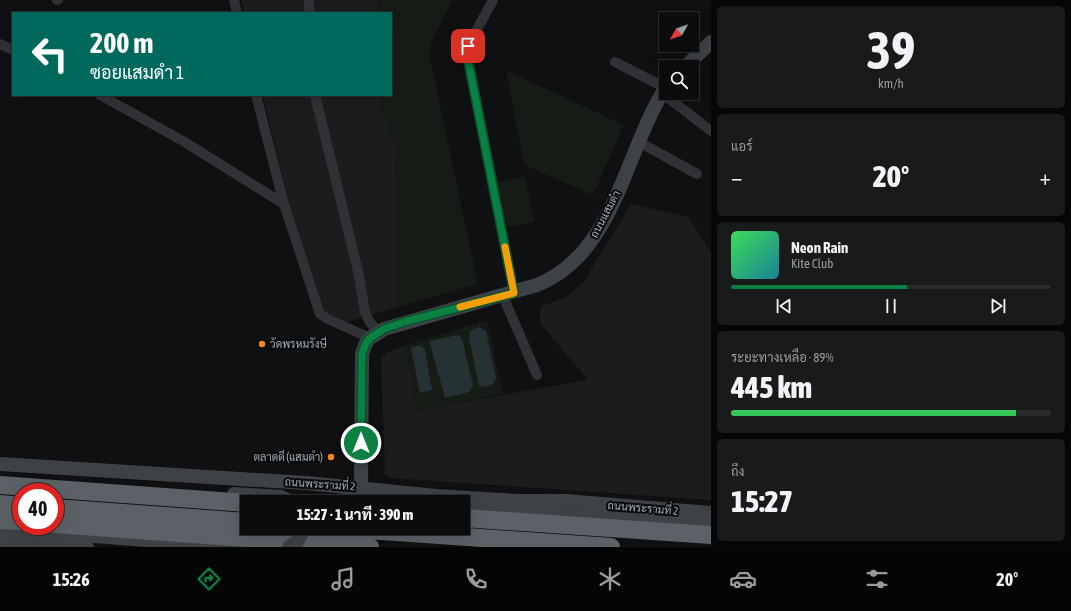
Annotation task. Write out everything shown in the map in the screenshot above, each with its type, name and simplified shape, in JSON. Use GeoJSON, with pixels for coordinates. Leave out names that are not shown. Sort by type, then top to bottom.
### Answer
{"type":"FeatureCollection","features":[{"type":"Feature","properties":{"kind":"highway"},"geometry":{"type":"LineString","coordinates":[[0,485],[240,502]]}},
{"type":"Feature","properties":{"kind":"highway"},"geometry":{"type":"LineString","coordinates":[[0,489],[12,489]]}},
{"type":"Feature","properties":{"kind":"highway"},"geometry":{"type":"LineString","coordinates":[[64,490],[240,505]]}},
{"type":"Feature","properties":{"kind":"highway"},"geometry":{"type":"LineString","coordinates":[[0,504],[12,505]]}},
{"type":"Feature","properties":{"kind":"highway"},"geometry":{"type":"LineString","coordinates":[[64,509],[240,521]]}},
{"type":"Feature","properties":{"kind":"highway"},"geometry":{"type":"LineString","coordinates":[[470,518],[711,535]]}},
{"type":"Feature","properties":{"kind":"highway"},"geometry":{"type":"LineString","coordinates":[[0,520],[12,521]]}},
{"type":"Feature","properties":{"kind":"highway"},"geometry":{"type":"LineString","coordinates":[[470,521],[711,538]]}},
{"type":"Feature","properties":{"kind":"highway"},"geometry":{"type":"LineString","coordinates":[[64,525],[370,547]]}},
{"type":"Feature","properties":{"kind":"highway"},"geometry":{"type":"LineString","coordinates":[[439,535],[611,547]]}},
{"type":"Feature","properties":{"kind":"main road"},"geometry":{"type":"LineString","coordinates":[[692,60],[711,42]]}},
{"type":"Feature","properties":{"kind":"main road","name":"ถนนแสมดำ"},"geometry":{"type":"LineString","coordinates":[[374,335],[404,322],[509,294],[549,280],[579,256],[599,230],[660,100]]}},
{"type":"Feature","properties":{"kind":"main road"},"geometry":{"type":"LineString","coordinates":[[361,487],[362,354],[366,343],[374,335]]}},
{"type":"Feature","properties":{"kind":"main road","name":"ถนนพระรามที่ 2"},"geometry":{"type":"LineString","coordinates":[[0,464],[361,487],[436,496],[566,501],[711,513]]}},
{"type":"Feature","properties":{"kind":"main road"},"geometry":{"type":"LineString","coordinates":[[0,476],[28,483]]}},
{"type":"Feature","properties":{"kind":"main road"},"geometry":{"type":"LineString","coordinates":[[64,489],[240,496]]}},
{"type":"Feature","properties":{"kind":"main road"},"geometry":{"type":"LineString","coordinates":[[470,509],[711,524]]}},
{"type":"Feature","properties":{"kind":"main road"},"geometry":{"type":"LineString","coordinates":[[0,529],[242,547]]}},
{"type":"Feature","properties":{"kind":"main road"},"geometry":{"type":"LineString","coordinates":[[289,547],[297,542],[300,535]]}},
{"type":"Feature","properties":{"kind":"main road"},"geometry":{"type":"LineString","coordinates":[[433,535],[434,547]]}},
{"type":"Feature","properties":{"kind":"main road"},"geometry":{"type":"LineString","coordinates":[[0,540],[87,547]]}},
{"type":"Feature","properties":{"kind":"street"},"geometry":{"type":"LineString","coordinates":[[234,0],[237,12]]}},
{"type":"Feature","properties":{"kind":"street"},"geometry":{"type":"LineString","coordinates":[[309,0],[309,12]]}},
{"type":"Feature","properties":{"kind":"street"},"geometry":{"type":"LineString","coordinates":[[493,0],[468,46],[467,53],[509,294],[537,374]]}},
{"type":"Feature","properties":{"kind":"street"},"geometry":{"type":"LineString","coordinates":[[0,44],[12,50]]}},
{"type":"Feature","properties":{"kind":"street"},"geometry":{"type":"LineString","coordinates":[[616,62],[659,86]]}},
{"type":"Feature","properties":{"kind":"street"},"geometry":{"type":"LineString","coordinates":[[102,96],[183,141],[284,204]]}},
{"type":"Feature","properties":{"kind":"street"},"geometry":{"type":"LineString","coordinates":[[256,96],[284,204],[307,279],[320,314],[328,319],[374,335]]}},
{"type":"Feature","properties":{"kind":"street"},"geometry":{"type":"LineString","coordinates":[[315,96],[358,271],[365,312],[374,335]]}},
{"type":"Feature","properties":{"kind":"street"},"geometry":{"type":"LineString","coordinates":[[677,100],[711,131]]}},
{"type":"Feature","properties":{"kind":"street"},"geometry":{"type":"LineString","coordinates":[[639,142],[697,174]]}},
{"type":"Feature","properties":{"kind":"shaded area"},"geometry":{"type":"Polygon","coordinates":[[[241,0],[380,0],[376,12],[244,12],[241,0]]]}},
{"type":"Feature","properties":{"kind":"shaded area"},"geometry":{"type":"Polygon","coordinates":[[[380,0],[453,0],[431,43],[430,58],[478,284],[398,307],[395,147],[378,96],[392,96],[392,12],[376,12],[380,0]]]}},
{"type":"Feature","properties":{"kind":"shaded area"},"geometry":{"type":"Polygon","coordinates":[[[506,70],[624,125],[593,195],[524,165],[506,70]]]}},
{"type":"Feature","properties":{"kind":"shaded area"},"geometry":{"type":"Polygon","coordinates":[[[263,96],[378,96],[395,147],[398,307],[347,322],[325,312],[290,206],[263,96]]]}},
{"type":"Feature","properties":{"kind":"shaded area"},"geometry":{"type":"Polygon","coordinates":[[[525,176],[534,222],[507,227],[497,182],[525,176]]]}},
{"type":"Feature","properties":{"kind":"shaded area"},"geometry":{"type":"Polygon","coordinates":[[[631,204],[689,217],[711,253],[711,500],[392,478],[385,475],[381,357],[386,353],[406,345],[417,410],[588,380],[539,322],[541,306],[567,297],[584,281],[631,204]]]}},
{"type":"Feature","properties":{"kind":"shaded area"},"geometry":{"type":"Polygon","coordinates":[[[487,320],[503,394],[417,410],[406,345],[487,320]],[[443,339],[429,341],[445,398],[443,339]]]}},
{"type":"Feature","properties":{"kind":"shaded area"},"geometry":{"type":"Polygon","coordinates":[[[479,327],[486,331],[496,378],[493,384],[486,387],[479,386],[469,338],[470,331],[479,327]]]}},
{"type":"Feature","properties":{"kind":"shaded area"},"geometry":{"type":"Polygon","coordinates":[[[458,335],[462,339],[473,385],[469,392],[445,398],[429,341],[458,335]]]}},
{"type":"Feature","properties":{"kind":"shaded area"},"geometry":{"type":"Polygon","coordinates":[[[420,345],[425,350],[432,390],[420,393],[411,348],[420,345]]]}},
{"type":"Feature","properties":{"kind":"slow traffic"},"geometry":{"type":"LineString","coordinates":[[460,307],[514,293],[505,247]]}},
{"type":"Feature","properties":{"kind":"place","name":"วัดพรหมรังษี"},"geometry":{"type":"Point","coordinates":[262,344]}},
{"type":"Feature","properties":{"kind":"place","name":"ตลาดดี (แสมดำ)"},"geometry":{"type":"Point","coordinates":[331,457]}},
{"type":"Feature","properties":{"kind":"route"},"geometry":{"type":"LineString","coordinates":[[361,443],[362,354],[366,343],[373,334],[404,322],[514,293],[468,60],[468,46]]}}]}
